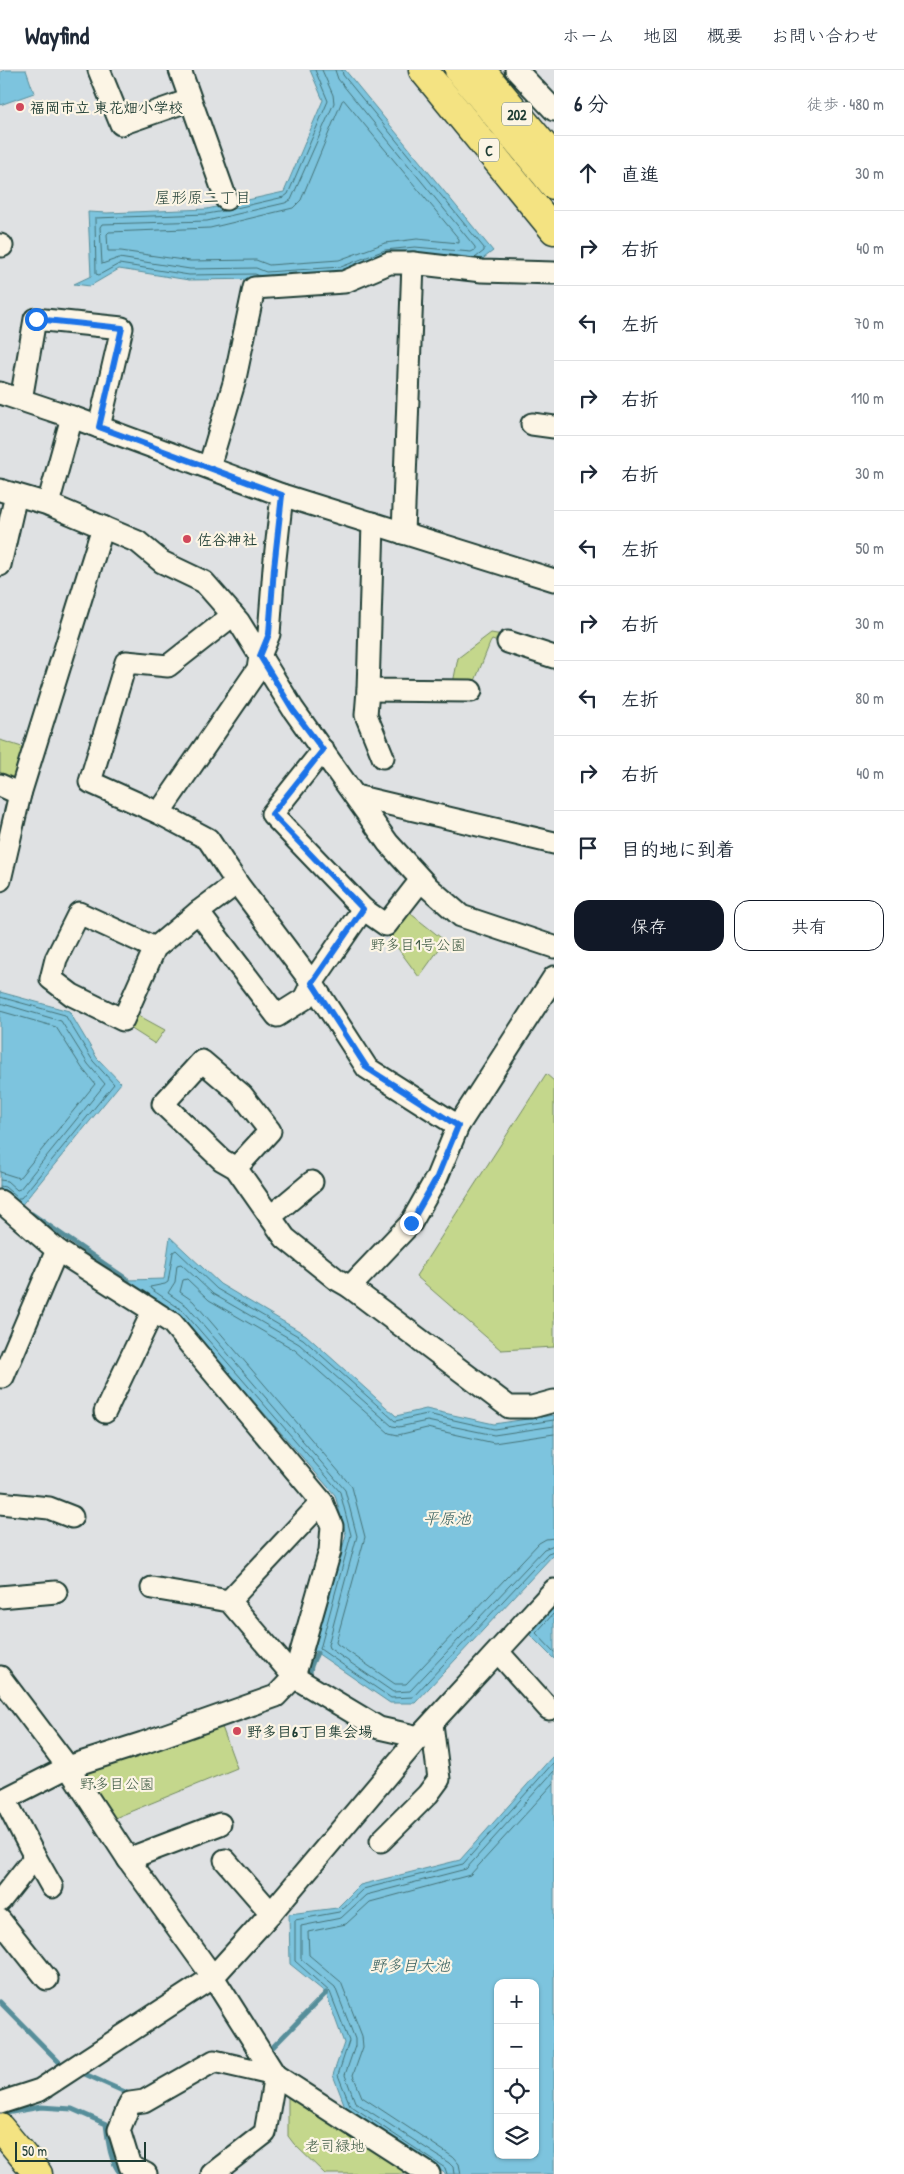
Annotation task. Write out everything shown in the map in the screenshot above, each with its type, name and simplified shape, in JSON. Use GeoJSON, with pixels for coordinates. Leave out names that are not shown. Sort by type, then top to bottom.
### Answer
{"type":"FeatureCollection","features":[{"type":"Feature","properties":{"kind":"main road","name":"C"},"geometry":{"type":"LineString","coordinates":[[423,70],[554,230]]}},
{"type":"Feature","properties":{"kind":"main road","name":"202"},"geometry":{"type":"LineString","coordinates":[[433,70],[554,218]]}},
{"type":"Feature","properties":{"kind":"main road","name":"C"},"geometry":{"type":"LineString","coordinates":[[459,70],[554,185]]}},
{"type":"Feature","properties":{"kind":"main road","name":"202"},"geometry":{"type":"LineString","coordinates":[[480,70],[554,158]]}},
{"type":"Feature","properties":{"kind":"main road"},"geometry":{"type":"LineString","coordinates":[[0,2128],[38,2174]]}},
{"type":"Feature","properties":{"kind":"street"},"geometry":{"type":"LineString","coordinates":[[99,70],[121,124],[190,100]]}},
{"type":"Feature","properties":{"kind":"street"},"geometry":{"type":"LineString","coordinates":[[180,70],[226,199]]}},
{"type":"Feature","properties":{"kind":"street"},"geometry":{"type":"LineString","coordinates":[[516,70],[554,110]]}},
{"type":"Feature","properties":{"kind":"street"},"geometry":{"type":"LineString","coordinates":[[209,467],[234,383],[254,288],[344,282],[389,263],[413,263],[482,271],[554,272]]}},
{"type":"Feature","properties":{"kind":"street"},"geometry":{"type":"LineString","coordinates":[[403,533],[413,263]]}},
{"type":"Feature","properties":{"kind":"street"},"geometry":{"type":"LineString","coordinates":[[21,400],[36,319],[122,328],[99,427]]}},
{"type":"Feature","properties":{"kind":"street"},"geometry":{"type":"LineString","coordinates":[[0,393],[72,417],[282,495],[554,580]]}},
{"type":"Feature","properties":{"kind":"street"},"geometry":{"type":"LineString","coordinates":[[48,504],[72,417]]}},
{"type":"Feature","properties":{"kind":"street"},"geometry":{"type":"LineString","coordinates":[[532,424],[554,427]]}},
{"type":"Feature","properties":{"kind":"street"},"geometry":{"type":"LineString","coordinates":[[0,565],[8,492],[48,504],[138,542],[162,562],[204,582],[233,616],[293,710],[388,843],[422,880],[462,916],[554,947]]}},
{"type":"Feature","properties":{"kind":"street"},"geometry":{"type":"LineString","coordinates":[[159,813],[258,669],[260,656],[269,634],[282,495]]}},
{"type":"Feature","properties":{"kind":"street"},"geometry":{"type":"LineString","coordinates":[[372,523],[366,715],[384,757]]}},
{"type":"Feature","properties":{"kind":"street"},"geometry":{"type":"LineString","coordinates":[[0,880],[20,794],[103,527]]}},
{"type":"Feature","properties":{"kind":"street"},"geometry":{"type":"LineString","coordinates":[[233,616],[168,666],[126,662],[90,782],[159,813],[208,839],[312,983],[367,1068],[458,1126]]}},
{"type":"Feature","properties":{"kind":"street"},"geometry":{"type":"LineString","coordinates":[[508,642],[554,657]]}},
{"type":"Feature","properties":{"kind":"street"},"geometry":{"type":"LineString","coordinates":[[368,690],[471,691]]}},
{"type":"Feature","properties":{"kind":"street"},"geometry":{"type":"LineString","coordinates":[[323,750],[272,814],[363,909],[386,925],[422,880]]}},
{"type":"Feature","properties":{"kind":"street"},"geometry":{"type":"LineString","coordinates":[[0,785],[20,794]]}},
{"type":"Feature","properties":{"kind":"street"},"geometry":{"type":"LineString","coordinates":[[355,796],[554,843]]}},
{"type":"Feature","properties":{"kind":"street"},"geometry":{"type":"LineString","coordinates":[[155,948],[79,913],[56,959],[52,978],[72,995],[123,1020],[155,948],[198,912],[238,883]]}},
{"type":"Feature","properties":{"kind":"street"},"geometry":{"type":"LineString","coordinates":[[198,912],[277,1016],[304,999],[312,983],[363,909]]}},
{"type":"Feature","properties":{"kind":"street"},"geometry":{"type":"LineString","coordinates":[[350,1286],[411,1223],[437,1177],[458,1126],[554,977]]}},
{"type":"Feature","properties":{"kind":"street"},"geometry":{"type":"LineString","coordinates":[[236,1168],[270,1131],[242,1096],[202,1061],[163,1104],[222,1160],[236,1168],[285,1238],[336,1279],[350,1286],[508,1407],[532,1407],[554,1402]]}},
{"type":"Feature","properties":{"kind":"street"},"geometry":{"type":"LineString","coordinates":[[270,1217],[312,1182]]}},
{"type":"Feature","properties":{"kind":"street"},"geometry":{"type":"LineString","coordinates":[[0,1201],[57,1250],[172,1323],[322,1502],[332,1526],[330,1551],[294,1677],[276,1696],[143,1743],[68,1767],[3,1798],[52,1887]]}},
{"type":"Feature","properties":{"kind":"street"},"geometry":{"type":"LineString","coordinates":[[0,1376],[3,1377],[57,1250]]}},
{"type":"Feature","properties":{"kind":"street"},"geometry":{"type":"LineString","coordinates":[[105,1412],[153,1310]]}},
{"type":"Feature","properties":{"kind":"street"},"geometry":{"type":"LineString","coordinates":[[229,1601],[322,1502]]}},
{"type":"Feature","properties":{"kind":"street"},"geometry":{"type":"LineString","coordinates":[[0,1503],[49,1508],[72,1516]]}},
{"type":"Feature","properties":{"kind":"street"},"geometry":{"type":"LineString","coordinates":[[152,1588],[229,1601],[294,1677],[379,1728],[426,1730]]}},
{"type":"Feature","properties":{"kind":"street"},"geometry":{"type":"LineString","coordinates":[[0,2103],[40,2090],[214,1977],[271,1913],[426,1730],[554,1590]]}},
{"type":"Feature","properties":{"kind":"street"},"geometry":{"type":"LineString","coordinates":[[0,1597],[56,1592]]}},
{"type":"Feature","properties":{"kind":"street"},"geometry":{"type":"LineString","coordinates":[[498,1652],[549,1710]]}},
{"type":"Feature","properties":{"kind":"street"},"geometry":{"type":"LineString","coordinates":[[0,1677],[68,1767],[128,1859],[214,1977],[275,2074],[265,2134],[226,2170]]}},
{"type":"Feature","properties":{"kind":"street"},"geometry":{"type":"LineString","coordinates":[[381,1841],[428,1794],[438,1779],[426,1730]]}},
{"type":"Feature","properties":{"kind":"street"},"geometry":{"type":"LineString","coordinates":[[128,1859],[220,1824]]}},
{"type":"Feature","properties":{"kind":"street"},"geometry":{"type":"LineString","coordinates":[[0,1901],[35,1857]]}},
{"type":"Feature","properties":{"kind":"street"},"geometry":{"type":"LineString","coordinates":[[225,1860],[271,1913]]}},
{"type":"Feature","properties":{"kind":"street"},"geometry":{"type":"LineString","coordinates":[[0,1920],[47,1979]]}},
{"type":"Feature","properties":{"kind":"street"},"geometry":{"type":"LineString","coordinates":[[146,2174],[130,2166],[119,2130],[130,2103],[144,2102],[214,2061],[275,2074],[429,2174]]}},
{"type":"Feature","properties":{"kind":"green space"},"geometry":{"type":"Polygon","coordinates":[[[491,633],[509,636],[506,645],[492,640],[475,681],[453,683],[458,658],[491,633]]]}},
{"type":"Feature","properties":{"kind":"green space"},"geometry":{"type":"Polygon","coordinates":[[[0,740],[25,748],[16,781],[0,776],[0,740]]]}},
{"type":"Feature","properties":{"kind":"green space","name":"野多目1号公園"},"geometry":{"type":"Polygon","coordinates":[[[406,910],[445,941],[419,977],[388,935],[406,910]]]}},
{"type":"Feature","properties":{"kind":"green space"},"geometry":{"type":"Polygon","coordinates":[[[134,1013],[165,1030],[155,1044],[127,1026],[134,1013]]]}},
{"type":"Feature","properties":{"kind":"green space"},"geometry":{"type":"Polygon","coordinates":[[[546,1074],[554,1081],[554,1347],[501,1350],[416,1276],[546,1074]]]}},
{"type":"Feature","properties":{"kind":"green space","name":"野多目公園"},"geometry":{"type":"Polygon","coordinates":[[[218,1716],[237,1768],[105,1822],[68,1767],[218,1716]]]}},
{"type":"Feature","properties":{"kind":"green space","name":"老司緑地"},"geometry":{"type":"Polygon","coordinates":[[[288,2083],[429,2174],[325,2174],[288,2136],[288,2083]]]}},
{"type":"Feature","properties":{"kind":"water"},"geometry":{"type":"Polygon","coordinates":[[[5,70],[26,70],[34,93],[0,105],[0,72],[5,70]]]}},
{"type":"Feature","properties":{"kind":"water"},"geometry":{"type":"Polygon","coordinates":[[[310,70],[345,70],[493,251],[476,264],[344,278],[189,280],[119,269],[90,286],[74,284],[91,276],[88,212],[207,209],[284,192],[323,100],[310,70]]]}},
{"type":"Feature","properties":{"kind":"water"},"geometry":{"type":"Polygon","coordinates":[[[0,992],[69,1011],[97,1058],[121,1083],[20,1207],[0,1190],[0,992]]]}},
{"type":"Feature","properties":{"kind":"water","name":"平原池"},"geometry":{"type":"Polygon","coordinates":[[[170,1237],[220,1284],[306,1335],[396,1416],[426,1409],[494,1424],[554,1415],[554,1554],[415,1703],[390,1703],[314,1651],[346,1535],[335,1495],[178,1314],[128,1280],[164,1279],[170,1237]]]}},
{"type":"Feature","properties":{"kind":"water"},"geometry":{"type":"Polygon","coordinates":[[[554,1606],[554,1659],[528,1633],[554,1606]]]}},
{"type":"Feature","properties":{"kind":"water","name":"野多目大池"},"geometry":{"type":"Polygon","coordinates":[[[554,1757],[554,2174],[446,2174],[346,2109],[333,2075],[344,2043],[326,1993],[290,1964],[289,1914],[337,1908],[360,1885],[460,1860],[554,1757]]]}},
{"type":"Feature","properties":{"kind":"waterway"},"geometry":{"type":"LineString","coordinates":[[32,1214],[128,1280]]}},
{"type":"Feature","properties":{"kind":"waterway"},"geometry":{"type":"LineString","coordinates":[[312,1680],[310,1670],[317,1653]]}},
{"type":"Feature","properties":{"kind":"waterway"},"geometry":{"type":"LineString","coordinates":[[267,2053],[326,1993]]}},
{"type":"Feature","properties":{"kind":"waterway"},"geometry":{"type":"LineString","coordinates":[[0,2002],[65,2066]]}},
{"type":"Feature","properties":{"kind":"waterway"},"geometry":{"type":"LineString","coordinates":[[78,2071],[134,2096]]}},
{"type":"Feature","properties":{"kind":"waterway"},"geometry":{"type":"LineString","coordinates":[[0,2114],[41,2107],[72,2109],[106,2124],[112,2157],[121,2174]]}},
{"type":"Feature","properties":{"kind":"place","name":"福岡市立 東花畑小学校"},"geometry":{"type":"Point","coordinates":[20,107]}},
{"type":"Feature","properties":{"kind":"place","name":"佐谷神社"},"geometry":{"type":"Point","coordinates":[187,539]}},
{"type":"Feature","properties":{"kind":"place","name":"野多目6丁目集会場"},"geometry":{"type":"Point","coordinates":[237,1731]}},
{"type":"Feature","properties":{"kind":"district","name":"屋形原二丁目"},"geometry":{"type":"Point","coordinates":[203,197]}},
{"type":"Feature","properties":{"kind":"route"},"geometry":{"type":"LineString","coordinates":[[36,319],[122,328],[99,427],[282,495],[269,634],[260,656],[293,710],[323,750],[272,814],[363,909],[312,983],[367,1068],[458,1126],[437,1177],[411,1223]]}}]}
